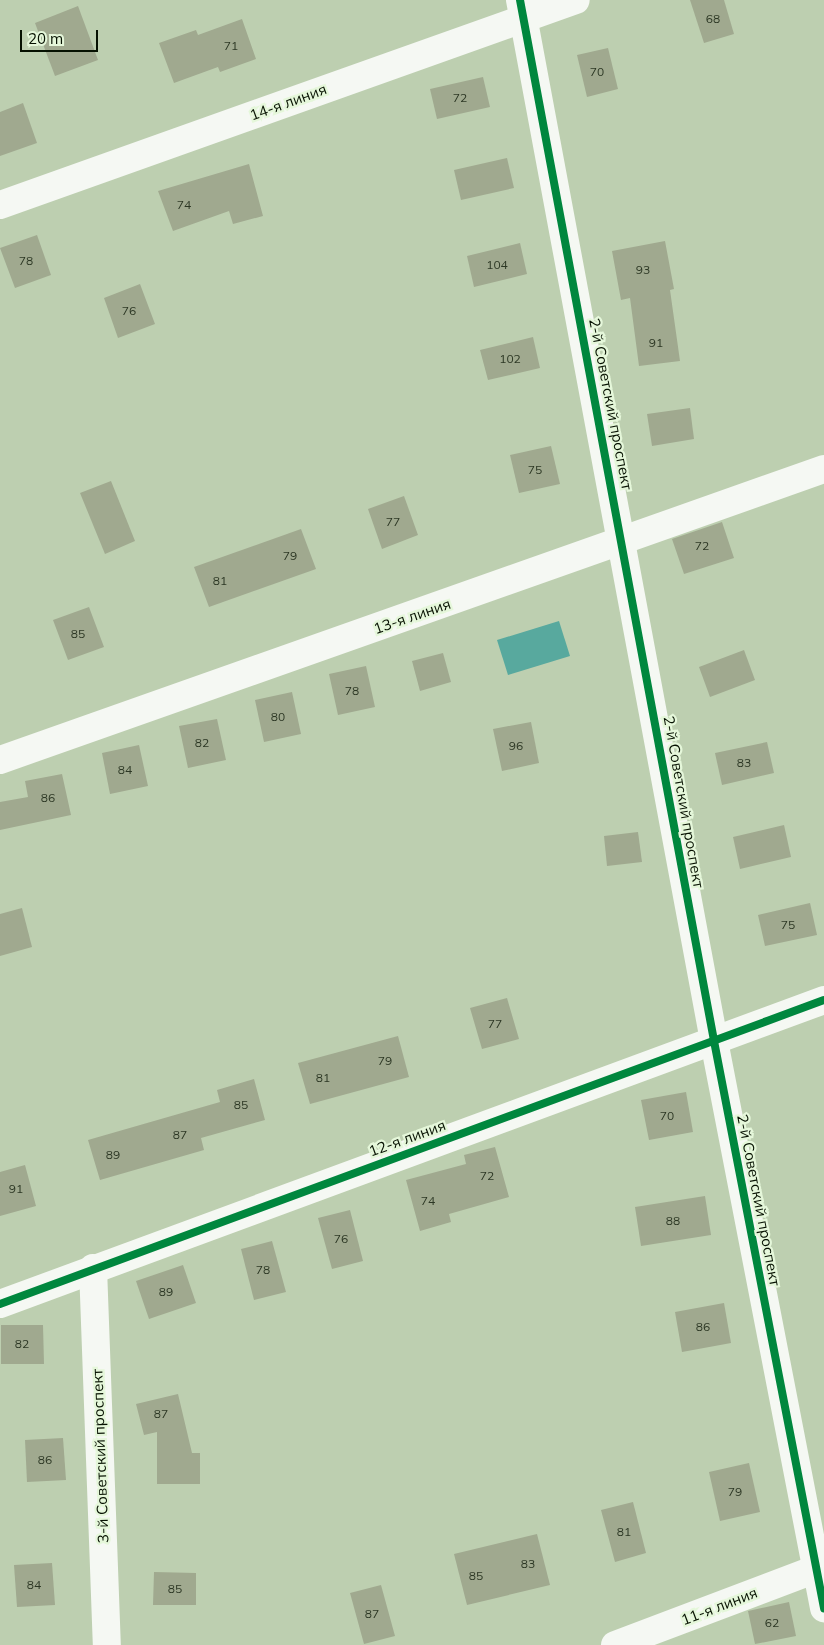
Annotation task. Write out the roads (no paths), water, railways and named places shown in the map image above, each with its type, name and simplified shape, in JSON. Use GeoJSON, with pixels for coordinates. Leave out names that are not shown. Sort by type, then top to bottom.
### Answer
{"type":"FeatureCollection","features":[{"type":"Feature","properties":{"kind":"street","name":"14-я линия"},"geometry":{"type":"LineString","coordinates":[[0,205],[522,9],[576,0]]}},
{"type":"Feature","properties":{"kind":"street","name":"2-й Советский проспект"},"geometry":{"type":"LineString","coordinates":[[522,9],[623,542],[714,1040],[820,1567],[824,1608]]}},
{"type":"Feature","properties":{"kind":"street","name":"13-я линия"},"geometry":{"type":"LineString","coordinates":[[0,760],[623,542],[824,469]]}},
{"type":"Feature","properties":{"kind":"street","name":"12-я линия"},"geometry":{"type":"LineString","coordinates":[[0,1304],[93,1268],[824,1000]]}},
{"type":"Feature","properties":{"kind":"street","name":"3-й Советский проспект"},"geometry":{"type":"LineString","coordinates":[[93,1268],[108,1645]]}},
{"type":"Feature","properties":{"kind":"street","name":"11-я линия"},"geometry":{"type":"LineString","coordinates":[[614,1645],[820,1567]]}},
{"type":"Feature","properties":{"kind":"water"},"geometry":{"type":"Polygon","coordinates":[[[559,621],[570,656],[508,675],[497,640],[559,621]]]}}]}
